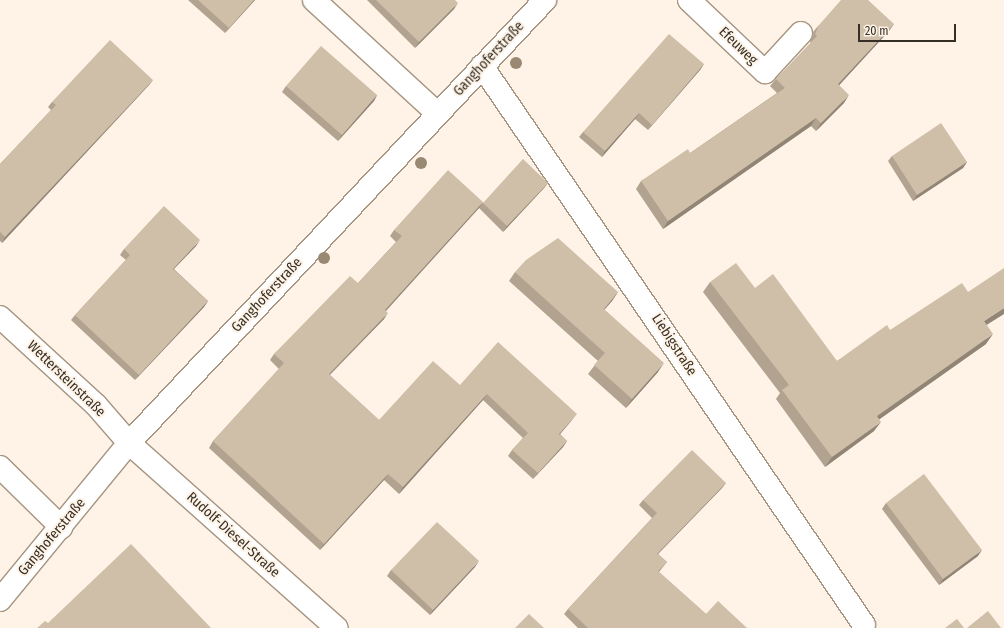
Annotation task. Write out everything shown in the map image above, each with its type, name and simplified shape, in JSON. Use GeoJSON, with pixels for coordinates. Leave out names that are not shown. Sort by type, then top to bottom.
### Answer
{"type":"FeatureCollection","features":[{"type":"Feature","properties":{"kind":"street"},"geometry":{"type":"LineString","coordinates":[[314,0],[437,113]]}},
{"type":"Feature","properties":{"kind":"street","name":"Ganghoferstraße"},"geometry":{"type":"LineString","coordinates":[[0,600],[129,443],[437,113],[545,0]]}},
{"type":"Feature","properties":{"kind":"street","name":"Efeuweg"},"geometry":{"type":"LineString","coordinates":[[689,0],[765,72],[801,33]]}},
{"type":"Feature","properties":{"kind":"street","name":"Liebigstraße"},"geometry":{"type":"LineString","coordinates":[[482,66],[864,624]]}},
{"type":"Feature","properties":{"kind":"street","name":"Wettersteinstraße"},"geometry":{"type":"LineString","coordinates":[[0,317],[96,405],[129,443]]}},
{"type":"Feature","properties":{"kind":"street","name":"Rudolf-Diesel-Straße"},"geometry":{"type":"LineString","coordinates":[[129,443],[337,628]]}},
{"type":"Feature","properties":{"kind":"street"},"geometry":{"type":"LineString","coordinates":[[0,467],[60,527]]}},
{"type":"Feature","properties":{"kind":"building"},"geometry":{"type":"Polygon","coordinates":[[[198,0],[254,0],[229,28],[198,0]]]}},
{"type":"Feature","properties":{"kind":"building"},"geometry":{"type":"Polygon","coordinates":[[[376,0],[455,0],[458,3],[419,42],[376,0]]]}},
{"type":"Feature","properties":{"kind":"building"},"geometry":{"type":"Polygon","coordinates":[[[841,0],[868,0],[894,24],[838,84],[849,95],[821,123],[816,118],[668,221],[641,181],[688,149],[690,153],[785,88],[776,79],[817,36],[815,34],[819,25],[841,0]]]}},
{"type":"Feature","properties":{"kind":"building"},"geometry":{"type":"Polygon","coordinates":[[[669,34],[704,64],[652,125],[639,113],[605,151],[583,132],[669,34]]]}},
{"type":"Feature","properties":{"kind":"building"},"geometry":{"type":"Polygon","coordinates":[[[110,40],[153,80],[5,237],[0,232],[0,164],[56,105],[52,102],[110,40]]]}},
{"type":"Feature","properties":{"kind":"building"},"geometry":{"type":"Polygon","coordinates":[[[321,46],[377,95],[342,135],[286,86],[321,46]]]}},
{"type":"Feature","properties":{"kind":"building"},"geometry":{"type":"Polygon","coordinates":[[[941,123],[967,162],[917,195],[892,156],[941,123]]]}},
{"type":"Feature","properties":{"kind":"building"},"geometry":{"type":"Polygon","coordinates":[[[523,159],[548,183],[507,226],[483,203],[523,159]]]}},
{"type":"Feature","properties":{"kind":"building"},"geometry":{"type":"Polygon","coordinates":[[[448,170],[483,202],[385,310],[388,313],[329,374],[379,420],[433,361],[460,385],[498,342],[577,414],[559,434],[567,441],[538,473],[512,450],[528,433],[487,394],[403,487],[388,474],[324,544],[213,441],[284,363],[274,354],[350,276],[358,283],[402,236],[394,230],[448,170]]]}},
{"type":"Feature","properties":{"kind":"building"},"geometry":{"type":"Polygon","coordinates":[[[164,206],[200,240],[173,269],[208,301],[139,375],[75,315],[130,255],[124,249],[164,206]]]}},
{"type":"Feature","properties":{"kind":"building"},"geometry":{"type":"Polygon","coordinates":[[[558,238],[618,292],[604,309],[664,363],[632,399],[594,365],[605,353],[515,272],[526,260],[558,238]]]}},
{"type":"Feature","properties":{"kind":"building"},"geometry":{"type":"Polygon","coordinates":[[[736,263],[755,288],[773,274],[837,361],[887,325],[890,330],[962,283],[968,292],[1004,268],[1004,308],[984,321],[993,334],[877,416],[881,422],[832,457],[782,390],[789,385],[710,282],[736,263]]]}},
{"type":"Feature","properties":{"kind":"building"},"geometry":{"type":"Polygon","coordinates":[[[692,450],[726,483],[657,554],[667,562],[658,571],[706,614],[718,601],[747,628],[588,628],[568,609],[657,513],[643,500],[692,450]]]}},
{"type":"Feature","properties":{"kind":"building"},"geometry":{"type":"Polygon","coordinates":[[[924,474],[982,550],[943,579],[886,503],[924,474]]]}},
{"type":"Feature","properties":{"kind":"building"},"geometry":{"type":"Polygon","coordinates":[[[437,522],[479,561],[433,610],[391,570],[437,522]]]}},
{"type":"Feature","properties":{"kind":"building"},"geometry":{"type":"Polygon","coordinates":[[[131,544],[211,628],[37,628],[45,621],[48,623],[131,544]]]}},
{"type":"Feature","properties":{"kind":"building"},"geometry":{"type":"Polygon","coordinates":[[[988,611],[1001,628],[967,628],[988,611]]]}},
{"type":"Feature","properties":{"kind":"building"},"geometry":{"type":"Polygon","coordinates":[[[529,614],[544,628],[515,628],[529,614]]]}},
{"type":"Feature","properties":{"kind":"building"},"geometry":{"type":"Polygon","coordinates":[[[957,619],[964,628],[945,628],[957,619]]]}}]}
